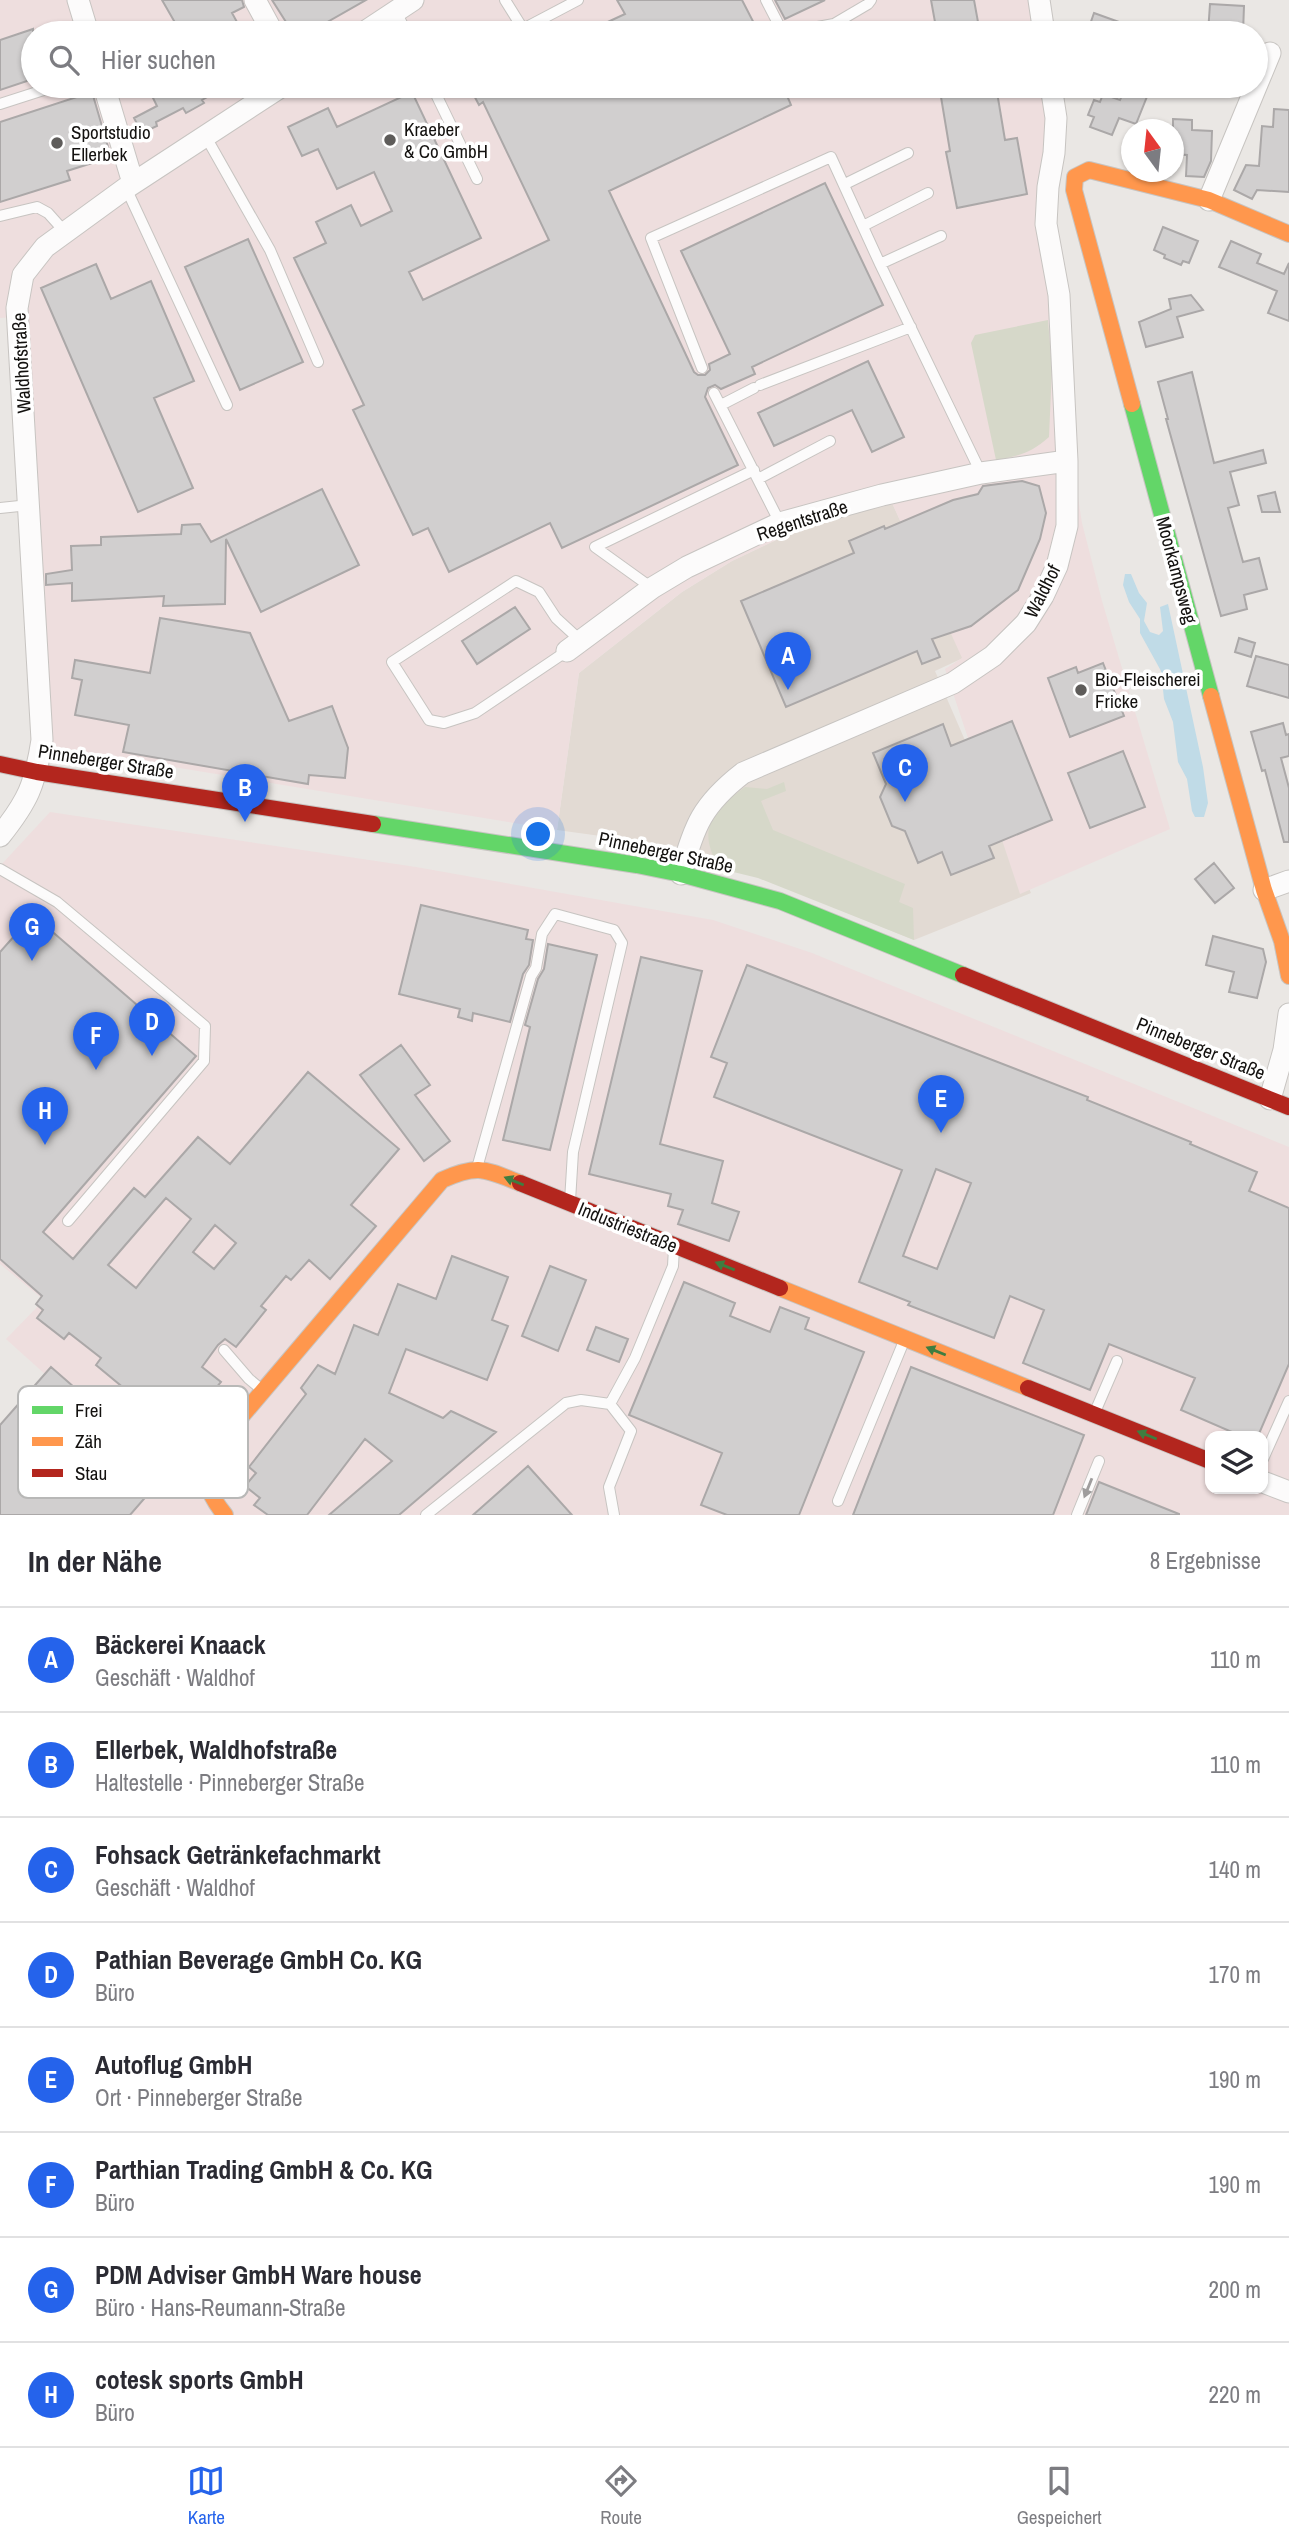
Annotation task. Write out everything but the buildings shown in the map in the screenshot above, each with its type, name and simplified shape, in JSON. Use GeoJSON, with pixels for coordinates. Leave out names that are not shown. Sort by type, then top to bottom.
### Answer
{"type":"FeatureCollection","features":[{"type":"Feature","properties":{"kind":"street"},"geometry":{"type":"LineString","coordinates":[[78,0],[84,21]]}},
{"type":"Feature","properties":{"kind":"street"},"geometry":{"type":"LineString","coordinates":[[255,0],[266,21]]}},
{"type":"Feature","properties":{"kind":"street"},"geometry":{"type":"LineString","coordinates":[[1040,0],[1043,21]]}},
{"type":"Feature","properties":{"kind":"street"},"geometry":{"type":"LineString","coordinates":[[382,21],[405,6]]}},
{"type":"Feature","properties":{"kind":"street"},"geometry":{"type":"LineString","coordinates":[[1268,57],[1270,52]]}},
{"type":"Feature","properties":{"kind":"street"},"geometry":{"type":"LineString","coordinates":[[107,98],[129,186]]}},
{"type":"Feature","properties":{"kind":"street","name":"Waldhofstraße"},"geometry":{"type":"LineString","coordinates":[[0,835],[27,799],[37,772],[42,740],[29,505],[8,309],[23,275],[45,247],[129,186],[264,98]]}},
{"type":"Feature","properties":{"kind":"street","name":"Waldhof"},"geometry":{"type":"LineString","coordinates":[[681,874],[691,838],[705,810],[720,791],[743,773],[953,683],[993,656],[1026,623],[1043,596],[1057,566],[1067,526],[1067,461],[1059,295],[1046,224],[1056,118],[1053,98]]}},
{"type":"Feature","properties":{"kind":"street"},"geometry":{"type":"LineString","coordinates":[[1251,98],[1209,200],[1289,234]]}},
{"type":"Feature","properties":{"kind":"street","name":"Moorkampsweg"},"geometry":{"type":"LineString","coordinates":[[1209,200],[1088,170],[1074,177],[1074,190],[1264,890],[1282,941],[1289,976]]}},
{"type":"Feature","properties":{"kind":"street","name":"Regentstraße"},"geometry":{"type":"LineString","coordinates":[[574,646],[652,588],[687,567],[780,523],[882,495],[981,473],[1067,461]]}},
{"type":"Feature","properties":{"kind":"street","name":"Pinneberger Straße"},"geometry":{"type":"LineString","coordinates":[[0,764],[681,874],[780,901],[1279,1103]]}},
{"type":"Feature","properties":{"kind":"street"},"geometry":{"type":"LineString","coordinates":[[1264,890],[1289,881]]}},
{"type":"Feature","properties":{"kind":"street"},"geometry":{"type":"LineString","coordinates":[[1279,1103],[1289,1014]]}},
{"type":"Feature","properties":{"kind":"street"},"geometry":{"type":"LineString","coordinates":[[248,1409],[442,1180],[467,1169],[476,1170]]}},
{"type":"Feature","properties":{"kind":"street","name":"Industriestraße"},"geometry":{"type":"LineString","coordinates":[[476,1170],[492,1172],[1205,1459]]}},
{"type":"Feature","properties":{"kind":"street"},"geometry":{"type":"LineString","coordinates":[[1268,1484],[1289,1492]]}},
{"type":"Feature","properties":{"kind":"lane"},"geometry":{"type":"LineString","coordinates":[[505,0],[518,21]]}},
{"type":"Feature","properties":{"kind":"lane"},"geometry":{"type":"LineString","coordinates":[[538,21],[578,0]]}},
{"type":"Feature","properties":{"kind":"lane"},"geometry":{"type":"LineString","coordinates":[[766,0],[777,21]]}},
{"type":"Feature","properties":{"kind":"lane"},"geometry":{"type":"LineString","coordinates":[[839,21],[871,0]]}},
{"type":"Feature","properties":{"kind":"lane"},"geometry":{"type":"LineString","coordinates":[[0,104],[21,97]]}},
{"type":"Feature","properties":{"kind":"lane"},"geometry":{"type":"LineString","coordinates":[[438,98],[477,179]]}},
{"type":"Feature","properties":{"kind":"lane"},"geometry":{"type":"LineString","coordinates":[[206,137],[270,250],[318,362]]}},
{"type":"Feature","properties":{"kind":"lane"},"geometry":{"type":"LineString","coordinates":[[845,184],[908,153]]}},
{"type":"Feature","properties":{"kind":"lane"},"geometry":{"type":"LineString","coordinates":[[702,368],[651,238],[831,157],[981,473]]}},
{"type":"Feature","properties":{"kind":"lane"},"geometry":{"type":"LineString","coordinates":[[129,186],[228,405]]}},
{"type":"Feature","properties":{"kind":"lane"},"geometry":{"type":"LineString","coordinates":[[863,226],[928,193]]}},
{"type":"Feature","properties":{"kind":"lane"},"geometry":{"type":"LineString","coordinates":[[0,216],[37,207],[48,213],[65,232]]}},
{"type":"Feature","properties":{"kind":"lane"},"geometry":{"type":"LineString","coordinates":[[880,264],[941,236]]}},
{"type":"Feature","properties":{"kind":"lane"},"geometry":{"type":"LineString","coordinates":[[721,405],[757,386],[911,327]]}},
{"type":"Feature","properties":{"kind":"lane"},"geometry":{"type":"LineString","coordinates":[[714,393],[780,523]]}},
{"type":"Feature","properties":{"kind":"lane"},"geometry":{"type":"LineString","coordinates":[[652,588],[595,547],[830,442]]}},
{"type":"Feature","properties":{"kind":"lane"},"geometry":{"type":"LineString","coordinates":[[0,508],[29,505]]}},
{"type":"Feature","properties":{"kind":"lane"},"geometry":{"type":"LineString","coordinates":[[516,581],[539,592],[574,646],[475,713],[444,723],[429,720],[392,662],[516,581]]}},
{"type":"Feature","properties":{"kind":"lane"},"geometry":{"type":"LineString","coordinates":[[0,869],[57,902],[205,1026],[204,1061],[68,1221]]}},
{"type":"Feature","properties":{"kind":"lane"},"geometry":{"type":"LineString","coordinates":[[476,1170],[531,975],[536,968],[542,934],[555,914],[614,930],[622,943],[573,1152],[570,1204]]}},
{"type":"Feature","properties":{"kind":"lane"},"geometry":{"type":"LineString","coordinates":[[610,1404],[635,1358],[673,1266],[674,1246]]}},
{"type":"Feature","properties":{"kind":"lane"},"geometry":{"type":"LineString","coordinates":[[838,1501],[905,1338]]}},
{"type":"Feature","properties":{"kind":"lane"},"geometry":{"type":"LineString","coordinates":[[224,1350],[263,1391]]}},
{"type":"Feature","properties":{"kind":"lane"},"geometry":{"type":"LineString","coordinates":[[1094,1414],[1117,1361]]}},
{"type":"Feature","properties":{"kind":"lane"},"geometry":{"type":"LineString","coordinates":[[426,1515],[566,1403],[581,1400],[610,1404],[631,1431],[609,1487],[614,1515]]}},
{"type":"Feature","properties":{"kind":"lane"},"geometry":{"type":"LineString","coordinates":[[1268,1447],[1289,1401]]}},
{"type":"Feature","properties":{"kind":"lane"},"geometry":{"type":"LineString","coordinates":[[1077,1515],[1099,1461]]}},
{"type":"Feature","properties":{"kind":"shaded area"},"geometry":{"type":"Polygon","coordinates":[[[0,0],[1029,0],[1032,21],[21,21],[21,98],[1044,98],[1048,125],[1054,343],[1082,523],[1102,601],[1170,829],[1020,894],[945,669],[962,658],[893,505],[882,504],[816,521],[732,561],[682,592],[579,673],[557,830],[33,744],[14,317],[0,318],[0,0]]]}},
{"type":"Feature","properties":{"kind":"shaded area"},"geometry":{"type":"Polygon","coordinates":[[[1048,320],[1052,368],[1049,437],[1024,453],[996,460],[971,343],[975,335],[1048,320]]]}},
{"type":"Feature","properties":{"kind":"shaded area"},"geometry":{"type":"Polygon","coordinates":[[[882,503],[893,505],[963,658],[935,671],[1031,893],[914,940],[688,848],[557,830],[579,673],[682,592],[732,561],[816,521],[882,503]]]}},
{"type":"Feature","properties":{"kind":"shaded area"},"geometry":{"type":"Polygon","coordinates":[[[784,782],[786,791],[761,801],[773,830],[905,884],[899,902],[913,908],[914,940],[758,878],[721,869],[713,856],[708,833],[716,813],[745,787],[767,789],[784,782]]]}},
{"type":"Feature","properties":{"kind":"shaded area"},"geometry":{"type":"Polygon","coordinates":[[[50,812],[416,867],[713,920],[812,953],[1289,1147],[1289,1515],[0,1515],[0,1428],[18,1408],[18,1498],[248,1498],[248,1386],[38,1386],[47,1376],[6,1339],[44,1300],[0,1264],[0,866],[50,812]]]}},
{"type":"Feature","properties":{"kind":"water"},"geometry":{"type":"Polygon","coordinates":[[[1125,574],[1131,574],[1139,593],[1147,603],[1144,621],[1150,632],[1159,635],[1163,631],[1160,607],[1168,604],[1203,767],[1208,803],[1204,817],[1195,817],[1192,811],[1187,779],[1178,762],[1173,722],[1164,699],[1161,671],[1140,633],[1140,619],[1129,602],[1123,585],[1125,574]]]}},
{"type":"Feature","properties":{"kind":"traffic: fast"},"geometry":{"type":"LineString","coordinates":[[1132,404],[1211,696]]}},
{"type":"Feature","properties":{"kind":"traffic: fast"},"geometry":{"type":"LineString","coordinates":[[373,824],[681,874],[780,901],[963,975]]}},
{"type":"Feature","properties":{"kind":"traffic: slow"},"geometry":{"type":"LineString","coordinates":[[1132,404],[1074,190],[1075,177],[1089,170],[1209,200],[1289,234]]}},
{"type":"Feature","properties":{"kind":"traffic: slow"},"geometry":{"type":"LineString","coordinates":[[1211,696],[1264,890],[1282,941],[1289,976]]}},
{"type":"Feature","properties":{"kind":"traffic: slow"},"geometry":{"type":"LineString","coordinates":[[248,1409],[442,1180],[464,1172],[481,1170],[520,1183]]}},
{"type":"Feature","properties":{"kind":"traffic: slow"},"geometry":{"type":"LineString","coordinates":[[780,1288],[1028,1388]]}},
{"type":"Feature","properties":{"kind":"traffic: slow"},"geometry":{"type":"LineString","coordinates":[[213,1498],[225,1515]]}},
{"type":"Feature","properties":{"kind":"traffic: jam"},"geometry":{"type":"LineString","coordinates":[[0,764],[373,824]]}},
{"type":"Feature","properties":{"kind":"traffic: jam"},"geometry":{"type":"LineString","coordinates":[[963,975],[1289,1107]]}},
{"type":"Feature","properties":{"kind":"traffic: jam"},"geometry":{"type":"LineString","coordinates":[[520,1183],[780,1288]]}},
{"type":"Feature","properties":{"kind":"traffic: jam"},"geometry":{"type":"LineString","coordinates":[[1028,1388],[1205,1459]]}},
{"type":"Feature","properties":{"kind":"place","name":"Kraeber & Co GmbH"},"geometry":{"type":"Point","coordinates":[390,140]}},
{"type":"Feature","properties":{"kind":"place","name":"Sportstudio Ellerbek"},"geometry":{"type":"Point","coordinates":[57,143]}},
{"type":"Feature","properties":{"kind":"place","name":"Bäckerei Knaack"},"geometry":{"type":"Point","coordinates":[788,690]}},
{"type":"Feature","properties":{"kind":"place","name":"Bio-Fleischerei Fricke"},"geometry":{"type":"Point","coordinates":[1081,690]}},
{"type":"Feature","properties":{"kind":"place","name":"Fohsack Getränkefachmarkt"},"geometry":{"type":"Point","coordinates":[905,802]}},
{"type":"Feature","properties":{"kind":"place","name":"Ellerbek, Waldhofstraße"},"geometry":{"type":"Point","coordinates":[245,822]}},
{"type":"Feature","properties":{"kind":"place","name":"PDM Adviser GmbH Ware house"},"geometry":{"type":"Point","coordinates":[32,961]}},
{"type":"Feature","properties":{"kind":"place","name":"Pathian Beverage GmbH Co. KG"},"geometry":{"type":"Point","coordinates":[152,1056]}},
{"type":"Feature","properties":{"kind":"place","name":"Parthian Trading GmbH & Co. KG"},"geometry":{"type":"Point","coordinates":[96,1070]}},
{"type":"Feature","properties":{"kind":"place","name":"Autoflug GmbH"},"geometry":{"type":"Point","coordinates":[941,1133]}},
{"type":"Feature","properties":{"kind":"place","name":"cotesk sports GmbH"},"geometry":{"type":"Point","coordinates":[45,1145]}}]}
